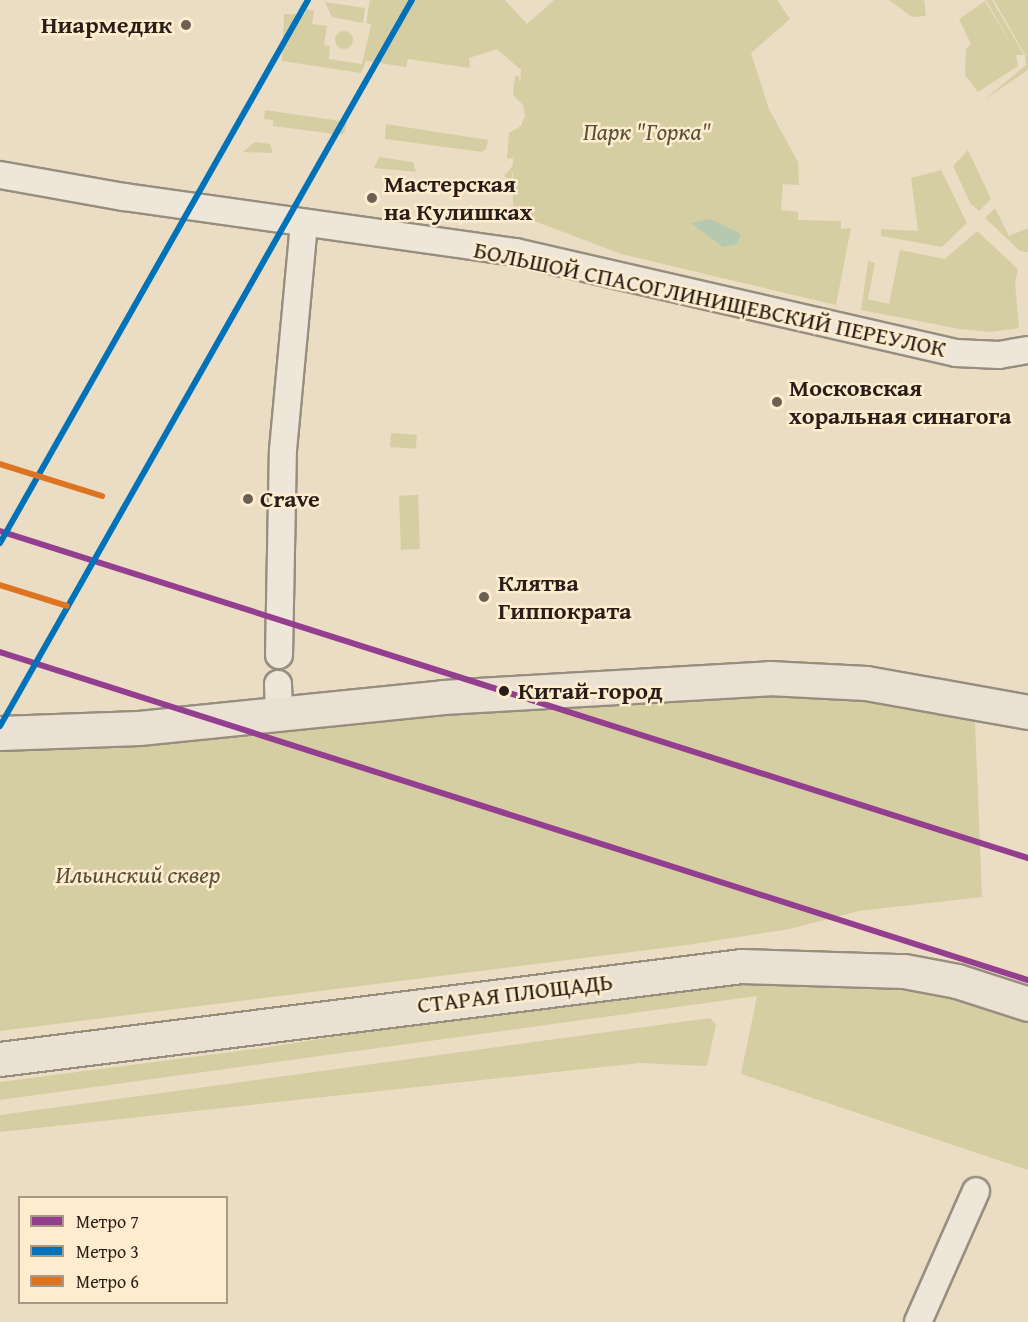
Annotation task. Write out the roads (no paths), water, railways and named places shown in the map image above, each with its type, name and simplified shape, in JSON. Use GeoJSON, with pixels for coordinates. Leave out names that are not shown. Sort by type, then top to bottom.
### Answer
{"type":"FeatureCollection","features":[{"type":"Feature","properties":{"kind":"main road"},"geometry":{"type":"LineString","coordinates":[[0,733],[140,728],[278,698],[769,678],[866,683],[1028,712]]}},
{"type":"Feature","properties":{"kind":"main road","name":"СТАРАЯ ПЛОЩАДЬ"},"geometry":{"type":"LineString","coordinates":[[0,1059],[741,966],[904,971],[957,981],[1028,1004]]}},
{"type":"Feature","properties":{"kind":"street","name":"БОЛЬШОЙ СПАСОГЛИНИЩЕВСКИЙ ПЕРЕУЛОК"},"geometry":{"type":"LineString","coordinates":[[0,175],[304,223],[515,252],[956,353],[999,355],[1028,350]]}},
{"type":"Feature","properties":{"kind":"street"},"geometry":{"type":"LineString","coordinates":[[279,655],[283,450],[304,223]]}},
{"type":"Feature","properties":{"kind":"street"},"geometry":{"type":"LineString","coordinates":[[918,1322],[976,1191]]}},
{"type":"Feature","properties":{"kind":"metro line","name":"3"},"geometry":{"type":"LineString","coordinates":[[0,543],[308,0]]}},
{"type":"Feature","properties":{"kind":"metro line","name":"3"},"geometry":{"type":"LineString","coordinates":[[0,726],[412,0]]}},
{"type":"Feature","properties":{"kind":"metro line","name":"6"},"geometry":{"type":"LineString","coordinates":[[0,464],[102,496]]}},
{"type":"Feature","properties":{"kind":"metro line","name":"7"},"geometry":{"type":"LineString","coordinates":[[0,531],[1028,858]]}},
{"type":"Feature","properties":{"kind":"metro line","name":"6"},"geometry":{"type":"LineString","coordinates":[[0,585],[67,606]]}},
{"type":"Feature","properties":{"kind":"metro line","name":"7"},"geometry":{"type":"LineString","coordinates":[[0,652],[1028,980]]}},
{"type":"Feature","properties":{"kind":"place","name":"Ниармедик"},"geometry":{"type":"Point","coordinates":[186,25]}},
{"type":"Feature","properties":{"kind":"place","name":"Мастерская на Кулишках"},"geometry":{"type":"Point","coordinates":[372,198]}},
{"type":"Feature","properties":{"kind":"place","name":"Московская хоральная синагога"},"geometry":{"type":"Point","coordinates":[777,402]}},
{"type":"Feature","properties":{"kind":"place","name":"Crave"},"geometry":{"type":"Point","coordinates":[248,499]}},
{"type":"Feature","properties":{"kind":"place","name":"Клятва Гиппократа"},"geometry":{"type":"Point","coordinates":[484,597]}},
{"type":"Feature","properties":{"kind":"place","name":"Китай-город"},"geometry":{"type":"Point","coordinates":[504,691]}},
{"type":"Feature","properties":{"kind":"park label","name":"Парк \"Горка\""},"geometry":{"type":"Point","coordinates":[647,132]}},
{"type":"Feature","properties":{"kind":"park label","name":"Ильинский сквер"},"geometry":{"type":"Point","coordinates":[138,875]}}]}
